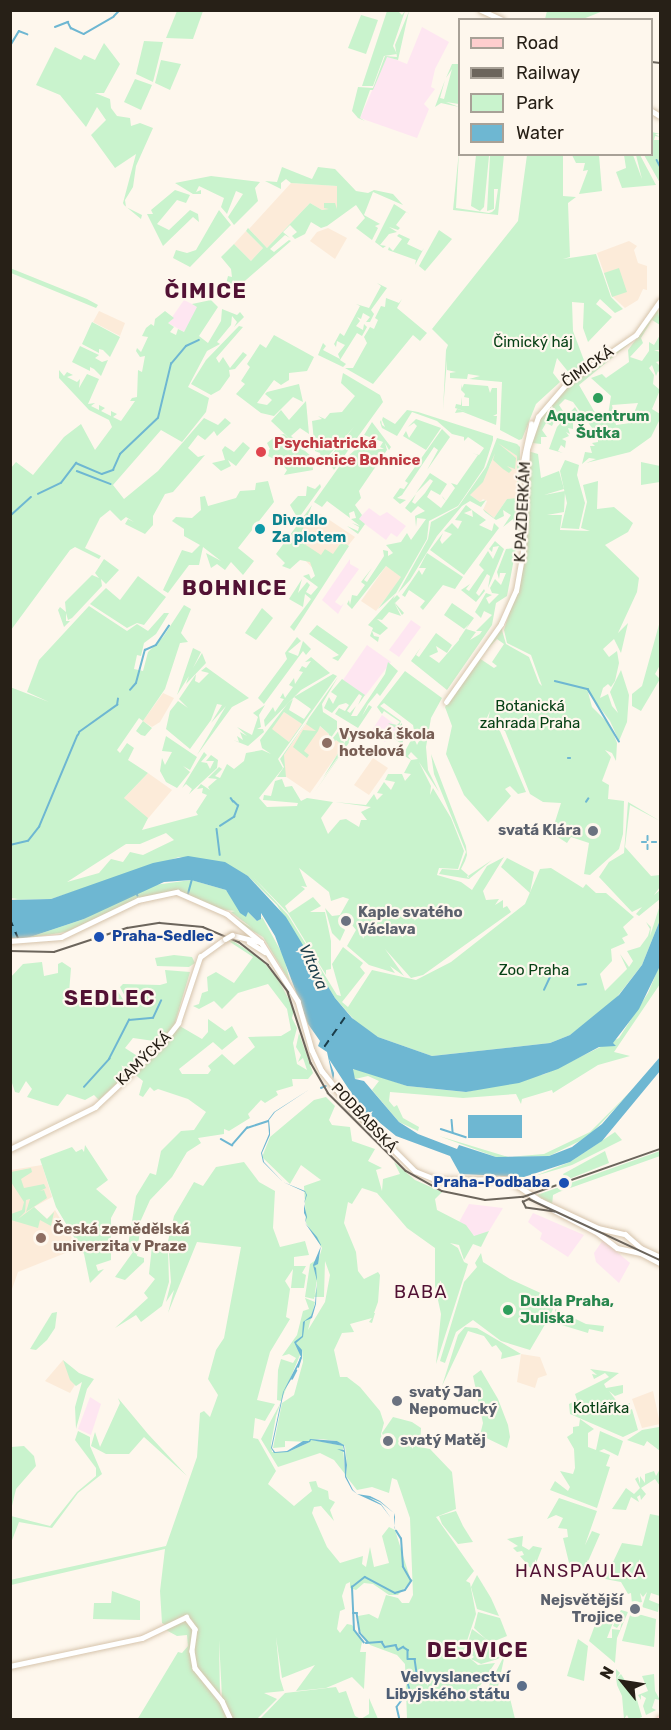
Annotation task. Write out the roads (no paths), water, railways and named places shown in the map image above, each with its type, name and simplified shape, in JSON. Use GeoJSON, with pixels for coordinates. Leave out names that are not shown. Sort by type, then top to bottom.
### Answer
{"type":"FeatureCollection","features":[{"type":"Feature","properties":{"kind":"main road"},"geometry":{"type":"LineString","coordinates":[[476,10],[493,18]]}},
{"type":"Feature","properties":{"kind":"main road"},"geometry":{"type":"LineString","coordinates":[[481,10],[498,18]]}},
{"type":"Feature","properties":{"kind":"main road","name":"ČIMICKÁ"},"geometry":{"type":"LineString","coordinates":[[525,445],[538,417],[551,399],[578,374],[636,335],[660,299]]}},
{"type":"Feature","properties":{"kind":"main road","name":"K PAZDERKÁM"},"geometry":{"type":"LineString","coordinates":[[447,699],[501,624],[516,591],[524,551],[525,445]]}},
{"type":"Feature","properties":{"kind":"main road"},"geometry":{"type":"LineString","coordinates":[[10,941],[61,937],[138,900],[177,892],[227,914],[260,936],[270,956]]}},
{"type":"Feature","properties":{"kind":"main road"},"geometry":{"type":"LineString","coordinates":[[252,932],[259,942]]}},
{"type":"Feature","properties":{"kind":"main road"},"geometry":{"type":"LineString","coordinates":[[234,935],[259,942]]}},
{"type":"Feature","properties":{"kind":"main road"},"geometry":{"type":"LineString","coordinates":[[234,935],[259,942]]}},
{"type":"Feature","properties":{"kind":"main road","name":"KAMÝCKÁ"},"geometry":{"type":"LineString","coordinates":[[10,1149],[95,1107],[161,1045],[178,1023],[200,957],[234,935]]}},
{"type":"Feature","properties":{"kind":"main road"},"geometry":{"type":"LineString","coordinates":[[242,937],[270,956]]}},
{"type":"Feature","properties":{"kind":"main road","name":"PODBABSKÁ"},"geometry":{"type":"LineString","coordinates":[[259,942],[298,1001],[312,1050],[322,1071],[348,1105],[410,1168],[437,1180],[496,1179],[515,1184],[537,1202],[597,1230]]}},
{"type":"Feature","properties":{"kind":"main road"},"geometry":{"type":"LineString","coordinates":[[597,1230],[625,1234],[641,1248],[660,1257]]}},
{"type":"Feature","properties":{"kind":"main road"},"geometry":{"type":"LineString","coordinates":[[597,1230],[618,1249],[641,1253],[660,1263]]}},
{"type":"Feature","properties":{"kind":"main road"},"geometry":{"type":"LineString","coordinates":[[10,1666],[162,1631],[177,1618],[192,1621],[195,1629],[192,1652],[195,1668],[222,1701],[231,1719]]}},
{"type":"Feature","properties":{"kind":"water","name":"Vltava"},"geometry":{"type":"Polygon","coordinates":[[[188,856],[225,862],[248,876],[286,917],[335,998],[352,1018],[378,1037],[432,1056],[550,1043],[570,1035],[619,995],[642,965],[660,920],[659,968],[639,1009],[613,1043],[616,1046],[599,1047],[558,1069],[519,1083],[466,1092],[407,1086],[353,1069],[355,1079],[364,1081],[399,1122],[418,1134],[457,1149],[459,1145],[496,1157],[549,1156],[572,1147],[602,1124],[660,1057],[660,1071],[602,1141],[570,1162],[524,1177],[460,1174],[450,1156],[396,1136],[368,1113],[369,1120],[329,1059],[334,1073],[333,1080],[327,1052],[318,1046],[320,1041],[308,1024],[275,936],[261,913],[261,919],[257,921],[248,912],[246,917],[240,913],[226,890],[191,880],[164,882],[84,919],[27,938],[11,938],[11,900],[51,899],[153,863],[188,856]]]}},
{"type":"Feature","properties":{"kind":"water"},"geometry":{"type":"Polygon","coordinates":[[[310,1089],[275,1112],[269,1120],[270,1135],[262,1153],[264,1162],[283,1182],[263,1162],[261,1153],[269,1134],[268,1120],[274,1112],[310,1089]]]}},
{"type":"Feature","properties":{"kind":"water"},"geometry":{"type":"Polygon","coordinates":[[[468,1115],[522,1115],[522,1138],[468,1138],[468,1115]]]}},
{"type":"Feature","properties":{"kind":"water"},"geometry":{"type":"Polygon","coordinates":[[[305,1223],[317,1237],[321,1246],[305,1223]]]}},
{"type":"Feature","properties":{"kind":"water"},"geometry":{"type":"Polygon","coordinates":[[[321,1247],[318,1264],[314,1266],[317,1281],[313,1265],[321,1247]]]}},
{"type":"Feature","properties":{"kind":"water"},"geometry":{"type":"Polygon","coordinates":[[[317,1283],[316,1304],[312,1318],[305,1321],[303,1337],[296,1343],[302,1350],[302,1357],[284,1391],[272,1448],[275,1452],[287,1451],[310,1439],[337,1441],[344,1445],[346,1476],[357,1494],[352,1490],[345,1477],[344,1452],[337,1449],[344,1450],[343,1446],[311,1440],[288,1452],[274,1453],[271,1448],[283,1392],[301,1357],[294,1342],[302,1336],[303,1322],[311,1316],[317,1283]]]}},
{"type":"Feature","properties":{"kind":"water"},"geometry":{"type":"Polygon","coordinates":[[[357,1494],[370,1496],[380,1501],[394,1513],[380,1502],[368,1497],[381,1504],[391,1518],[381,1505],[357,1494]]]}},
{"type":"Feature","properties":{"kind":"waterway"},"geometry":{"type":"LineString","coordinates":[[114,16],[120,10]]}},
{"type":"Feature","properties":{"kind":"waterway"},"geometry":{"type":"LineString","coordinates":[[55,27],[68,22],[71,28],[84,34],[113,17]]}},
{"type":"Feature","properties":{"kind":"waterway"},"geometry":{"type":"LineString","coordinates":[[10,46],[19,31],[27,34]]}},
{"type":"Feature","properties":{"kind":"waterway"},"geometry":{"type":"LineString","coordinates":[[657,160],[660,166]]}},
{"type":"Feature","properties":{"kind":"waterway"},"geometry":{"type":"LineString","coordinates":[[38,494],[61,483],[76,463],[102,474],[113,470],[120,454],[158,418],[171,364],[186,346],[199,340]]}},
{"type":"Feature","properties":{"kind":"waterway"},"geometry":{"type":"LineString","coordinates":[[77,471],[111,484]]}},
{"type":"Feature","properties":{"kind":"waterway"},"geometry":{"type":"LineString","coordinates":[[10,516],[31,497]]}},
{"type":"Feature","properties":{"kind":"waterway"},"geometry":{"type":"LineString","coordinates":[[130,690],[136,683],[145,650],[156,645],[169,626]]}},
{"type":"Feature","properties":{"kind":"waterway"},"geometry":{"type":"LineString","coordinates":[[555,681],[588,689],[619,741]]}},
{"type":"Feature","properties":{"kind":"waterway"},"geometry":{"type":"LineString","coordinates":[[79,732],[117,705],[118,699]]}},
{"type":"Feature","properties":{"kind":"waterway"},"geometry":{"type":"LineString","coordinates":[[10,845],[28,841],[39,827],[77,736]]}},
{"type":"Feature","properties":{"kind":"waterway"},"geometry":{"type":"LineString","coordinates":[[220,826],[234,817],[238,806],[234,802]]}},
{"type":"Feature","properties":{"kind":"waterway"},"geometry":{"type":"LineString","coordinates":[[217,829],[220,855]]}},
{"type":"Feature","properties":{"kind":"waterway"},"geometry":{"type":"LineString","coordinates":[[188,894],[192,879]]}},
{"type":"Feature","properties":{"kind":"waterway"},"geometry":{"type":"LineString","coordinates":[[136,892],[138,896]]}},
{"type":"Feature","properties":{"kind":"waterway"},"geometry":{"type":"LineString","coordinates":[[544,990],[550,977]]}},
{"type":"Feature","properties":{"kind":"waterway"},"geometry":{"type":"LineString","coordinates":[[578,985],[586,984]]}},
{"type":"Feature","properties":{"kind":"waterway"},"geometry":{"type":"LineString","coordinates":[[84,1087],[109,1059],[129,1020],[153,1018],[161,1001]]}},
{"type":"Feature","properties":{"kind":"waterway"},"geometry":{"type":"LineString","coordinates":[[321,1088],[326,1086]]}},
{"type":"Feature","properties":{"kind":"waterway"},"geometry":{"type":"LineString","coordinates":[[452,1120],[453,1132]]}},
{"type":"Feature","properties":{"kind":"waterway"},"geometry":{"type":"LineString","coordinates":[[221,1139],[232,1145],[247,1128],[268,1121]]}},
{"type":"Feature","properties":{"kind":"waterway"},"geometry":{"type":"LineString","coordinates":[[441,1129],[466,1137]]}},
{"type":"Feature","properties":{"kind":"waterway"},"geometry":{"type":"LineString","coordinates":[[298,1367],[301,1358]]}},
{"type":"Feature","properties":{"kind":"waterway"},"geometry":{"type":"LineString","coordinates":[[292,1379],[296,1371]]}},
{"type":"Feature","properties":{"kind":"waterway"},"geometry":{"type":"LineString","coordinates":[[364,1643],[354,1630],[352,1587],[365,1577],[395,1593],[405,1590],[411,1581],[403,1567],[401,1539],[396,1531]]}},
{"type":"Feature","properties":{"kind":"waterway"},"geometry":{"type":"LineString","coordinates":[[353,1613],[357,1613],[360,1633],[368,1642]]}},
{"type":"Feature","properties":{"kind":"waterway"},"geometry":{"type":"LineString","coordinates":[[366,1643],[382,1642],[385,1647],[396,1645],[398,1650],[403,1647],[408,1650],[408,1659],[415,1659],[417,1673],[410,1674],[413,1679],[408,1683],[410,1690],[397,1707],[400,1720]]}},
{"type":"Feature","properties":{"kind":"tram line"},"geometry":{"type":"LineString","coordinates":[[653,62],[660,63]]}},
{"type":"Feature","properties":{"kind":"tram line"},"geometry":{"type":"LineString","coordinates":[[555,1212],[526,1208],[523,1202],[529,1199],[660,1260]]}},
{"type":"Feature","properties":{"kind":"railway"},"geometry":{"type":"LineString","coordinates":[[10,951],[54,952],[127,928],[160,923],[203,927],[239,942],[268,965],[288,992],[311,1063],[328,1093],[406,1171],[442,1191],[485,1200],[523,1197],[660,1149]]}},
{"type":"Feature","properties":{"kind":"place","name":"Aquacentrum Šutka"},"geometry":{"type":"Point","coordinates":[598,398]}},
{"type":"Feature","properties":{"kind":"place","name":"Psychiatrická nemocnice Bohnice"},"geometry":{"type":"Point","coordinates":[261,452]}},
{"type":"Feature","properties":{"kind":"place","name":"Divadlo Za plotem"},"geometry":{"type":"Point","coordinates":[260,529]}},
{"type":"Feature","properties":{"kind":"place","name":"Vysoká škola hotelová"},"geometry":{"type":"Point","coordinates":[327,743]}},
{"type":"Feature","properties":{"kind":"place","name":"svatá Klára"},"geometry":{"type":"Point","coordinates":[593,831]}},
{"type":"Feature","properties":{"kind":"place","name":"Kaple svatého Václava"},"geometry":{"type":"Point","coordinates":[346,921]}},
{"type":"Feature","properties":{"kind":"place","name":"Praha-Sedlec"},"geometry":{"type":"Point","coordinates":[99,937]}},
{"type":"Feature","properties":{"kind":"place","name":"Praha-Podbaba"},"geometry":{"type":"Point","coordinates":[564,1183]}},
{"type":"Feature","properties":{"kind":"place","name":"Česká zemědělská univerzita v Praze"},"geometry":{"type":"Point","coordinates":[41,1238]}},
{"type":"Feature","properties":{"kind":"place","name":"Dukla Praha, Juliska"},"geometry":{"type":"Point","coordinates":[508,1310]}},
{"type":"Feature","properties":{"kind":"place","name":"svatý Jan Nepomucký"},"geometry":{"type":"Point","coordinates":[397,1401]}},
{"type":"Feature","properties":{"kind":"place","name":"svatý Matěj"},"geometry":{"type":"Point","coordinates":[388,1441]}},
{"type":"Feature","properties":{"kind":"place","name":"Nejsvětější Trojice"},"geometry":{"type":"Point","coordinates":[635,1609]}},
{"type":"Feature","properties":{"kind":"place","name":"Velvyslanectví Libyjského státu"},"geometry":{"type":"Point","coordinates":[522,1686]}},
{"type":"Feature","properties":{"kind":"district","name":"ČIMICE"},"geometry":{"type":"Point","coordinates":[206,291]}},
{"type":"Feature","properties":{"kind":"district","name":"BOHNICE"},"geometry":{"type":"Point","coordinates":[235,588]}},
{"type":"Feature","properties":{"kind":"district","name":"SEDLEC"},"geometry":{"type":"Point","coordinates":[110,998]}},
{"type":"Feature","properties":{"kind":"district","name":"BABA"},"geometry":{"type":"Point","coordinates":[421,1292]}},
{"type":"Feature","properties":{"kind":"district","name":"HANSPAULKA"},"geometry":{"type":"Point","coordinates":[581,1571]}},
{"type":"Feature","properties":{"kind":"district","name":"DEJVICE"},"geometry":{"type":"Point","coordinates":[478,1650]}},
{"type":"Feature","properties":{"kind":"park label","name":"Čimický háj"},"geometry":{"type":"Point","coordinates":[533,343]}},
{"type":"Feature","properties":{"kind":"park label","name":"Botanická zahrada Praha"},"geometry":{"type":"Point","coordinates":[530,714]}},
{"type":"Feature","properties":{"kind":"park label","name":"Zoo Praha"},"geometry":{"type":"Point","coordinates":[534,971]}},
{"type":"Feature","properties":{"kind":"park label","name":"Kotlářka"},"geometry":{"type":"Point","coordinates":[601,1409]}}]}
